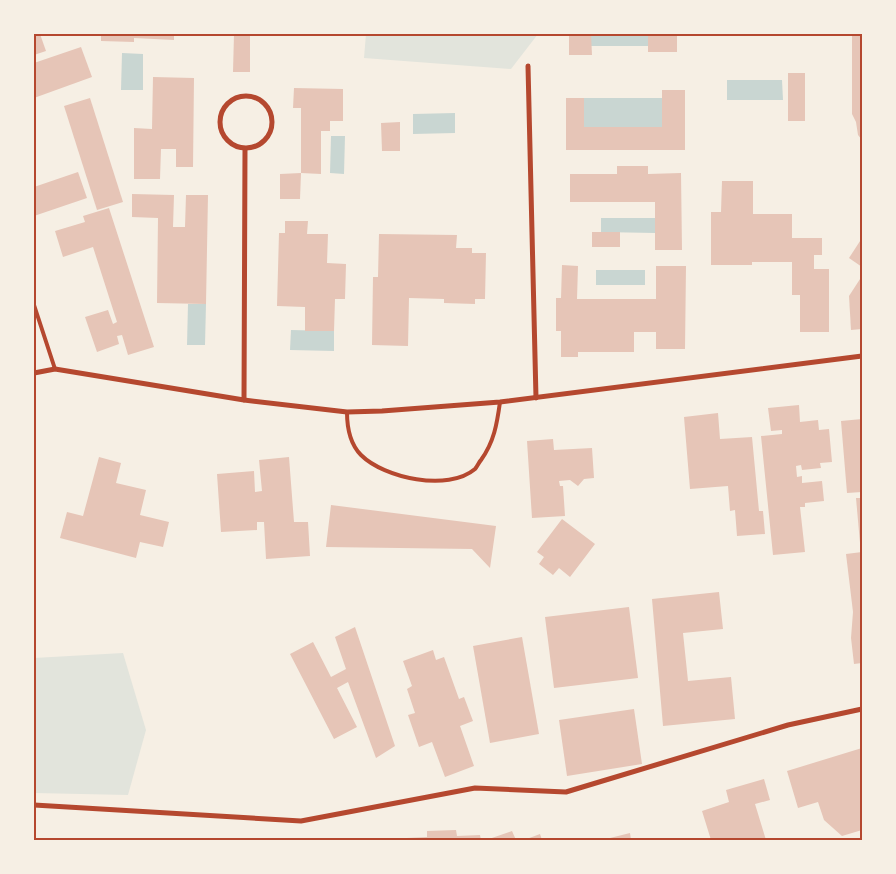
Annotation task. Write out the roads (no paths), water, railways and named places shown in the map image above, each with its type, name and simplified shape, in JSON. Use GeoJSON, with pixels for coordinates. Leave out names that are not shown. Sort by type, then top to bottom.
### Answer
{"type":"FeatureCollection","features":[{"type":"Feature","properties":{"kind":"street"},"geometry":{"type":"LineString","coordinates":[[528,66],[536,398]]}},
{"type":"Feature","properties":{"kind":"street"},"geometry":{"type":"LineString","coordinates":[[245,96],[253,97],[267,107],[272,122],[270,131],[261,144],[245,149],[236,147],[228,142],[220,126],[220,117],[223,109],[229,102],[245,96]]}},
{"type":"Feature","properties":{"kind":"street"},"geometry":{"type":"LineString","coordinates":[[244,400],[245,149]]}},
{"type":"Feature","properties":{"kind":"street"},"geometry":{"type":"LineString","coordinates":[[34,373],[55,369],[244,400],[347,412],[500,402],[862,356]]}},
{"type":"Feature","properties":{"kind":"street"},"geometry":{"type":"LineString","coordinates":[[34,805],[302,821],[475,788],[566,792],[788,725],[862,709]]}},
{"type":"Feature","properties":{"kind":"lane"},"geometry":{"type":"LineString","coordinates":[[34,305],[55,369]]}},
{"type":"Feature","properties":{"kind":"lane"},"geometry":{"type":"LineString","coordinates":[[347,412],[347,421],[352,440],[360,455],[383,469],[428,481],[454,480],[475,469],[488,450],[497,427],[500,402]]}}]}
